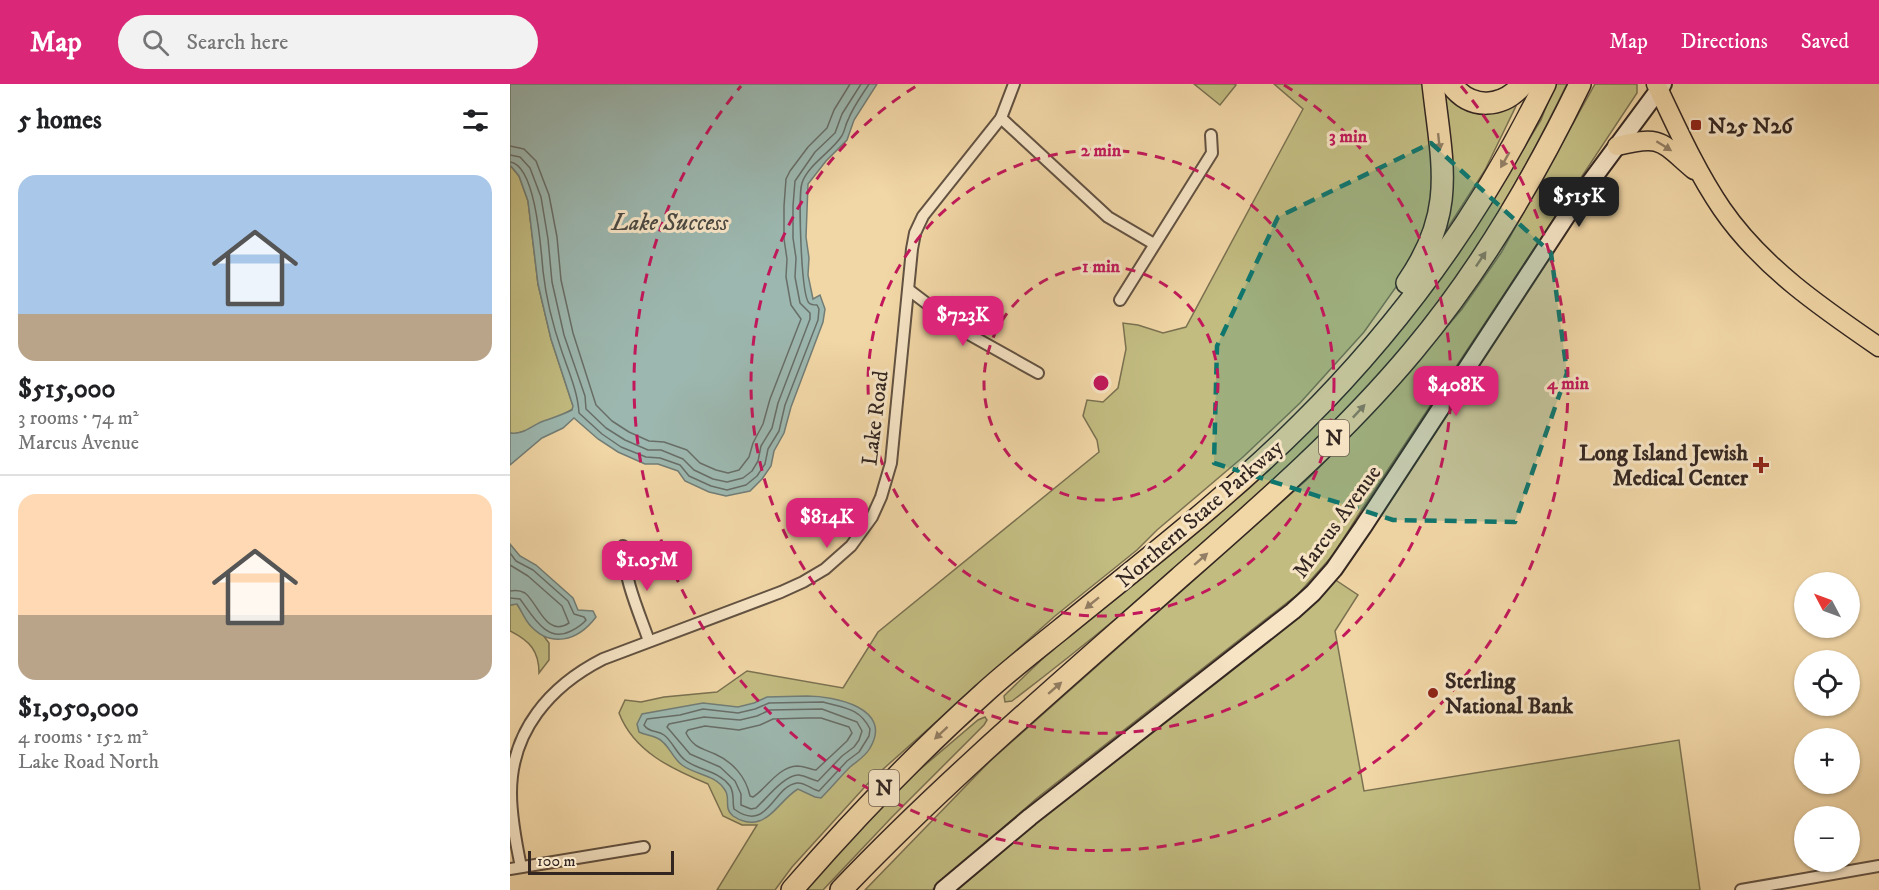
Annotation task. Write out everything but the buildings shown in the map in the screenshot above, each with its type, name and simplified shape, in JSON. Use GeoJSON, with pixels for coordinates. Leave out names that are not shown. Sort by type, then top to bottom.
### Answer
{"type":"FeatureCollection","features":[{"type":"Feature","properties":{"kind":"highway"},"geometry":{"type":"LineString","coordinates":[[1305,421],[1410,278],[1423,258],[1436,230],[1443,188],[1433,84]]}},
{"type":"Feature","properties":{"kind":"highway"},"geometry":{"type":"LineString","coordinates":[[1451,84],[1466,98],[1484,104],[1505,99],[1523,84]]}},
{"type":"Feature","properties":{"kind":"highway","name":"Northern State Parkway"},"geometry":{"type":"LineString","coordinates":[[792,890],[875,797],[983,693],[1225,495],[1305,421],[1376,343],[1447,250],[1500,169],[1545,84]]}},
{"type":"Feature","properties":{"kind":"highway","name":"Northern State Parkway"},"geometry":{"type":"LineString","coordinates":[[841,890],[984,750],[1291,480],[1374,395],[1436,322],[1491,245],[1534,174],[1580,84]]}},
{"type":"Feature","properties":{"kind":"highway"},"geometry":{"type":"LineString","coordinates":[[855,890],[907,823]]}},
{"type":"Feature","properties":{"kind":"main road","name":"Marcus Avenue"},"geometry":{"type":"LineString","coordinates":[[943,890],[1030,817],[1281,621],[1321,584],[1343,557],[1565,217],[1659,86]]}},
{"type":"Feature","properties":{"kind":"main road"},"geometry":{"type":"LineString","coordinates":[[1659,86],[1703,177],[1723,211],[1752,246],[1812,300],[1879,347]]}},
{"type":"Feature","properties":{"kind":"main road"},"geometry":{"type":"LineString","coordinates":[[1617,146],[1643,140],[1658,141],[1703,177]]}},
{"type":"Feature","properties":{"kind":"street","name":"Lake Road"},"geometry":{"type":"LineString","coordinates":[[516,868],[511,789],[516,756],[531,722],[551,695],[575,674],[603,659],[803,582],[838,558],[863,531],[881,497],[891,463],[915,233],[923,216],[1001,118],[1014,84]]}},
{"type":"Feature","properties":{"kind":"street"},"geometry":{"type":"LineString","coordinates":[[1001,118],[1108,217],[1154,244]]}},
{"type":"Feature","properties":{"kind":"street"},"geometry":{"type":"LineString","coordinates":[[1120,300],[1212,153],[1211,135]]}},
{"type":"Feature","properties":{"kind":"street"},"geometry":{"type":"LineString","coordinates":[[909,290],[963,331],[1038,373]]}},
{"type":"Feature","properties":{"kind":"street"},"geometry":{"type":"LineString","coordinates":[[623,546],[628,582],[649,640]]}},
{"type":"Feature","properties":{"kind":"street"},"geometry":{"type":"LineString","coordinates":[[516,868],[644,847]]}},
{"type":"Feature","properties":{"kind":"street"},"geometry":{"type":"LineString","coordinates":[[1741,890],[1879,866]]}},
{"type":"Feature","properties":{"kind":"highlighted area"},"geometry":{"type":"Polygon","coordinates":[[[1431,143],[1551,253],[1567,373],[1515,522],[1393,520],[1214,463],[1217,346],[1278,217],[1431,143]]]}},
{"type":"Feature","properties":{"kind":"shaded area"},"geometry":{"type":"Polygon","coordinates":[[[1194,84],[1234,84],[1236,85],[1220,105],[1194,84]]]}},
{"type":"Feature","properties":{"kind":"shaded area"},"geometry":{"type":"Polygon","coordinates":[[[1274,84],[1426,84],[1436,177],[1432,216],[1411,266],[1364,332],[1300,403],[1243,457],[1157,530],[1137,550],[1055,616],[872,779],[792,867],[775,890],[717,890],[757,825],[742,825],[723,816],[708,784],[668,765],[644,749],[626,727],[619,713],[625,700],[641,702],[664,697],[717,692],[747,671],[843,688],[878,632],[1099,452],[1097,440],[1083,416],[1087,400],[1103,402],[1118,388],[1126,349],[1123,323],[1163,333],[1186,327],[1303,109],[1274,84]]]}},
{"type":"Feature","properties":{"kind":"shaded area"},"geometry":{"type":"Polygon","coordinates":[[[1436,84],[1512,101],[1516,106],[1485,170],[1438,243],[1436,84]]]}},
{"type":"Feature","properties":{"kind":"shaded area"},"geometry":{"type":"Polygon","coordinates":[[[1555,84],[1567,84],[1500,210],[1441,300],[1375,380],[1304,453],[1203,545],[1068,658],[1012,701],[1005,702],[1004,696],[1084,619],[1162,555],[1473,230],[1541,120],[1555,84]]]}},
{"type":"Feature","properties":{"kind":"shaded area"},"geometry":{"type":"Polygon","coordinates":[[[1595,84],[1637,84],[1637,93],[1334,554],[1298,594],[1037,798],[932,890],[865,890],[990,761],[1311,476],[1386,398],[1462,309],[1501,253],[1595,84]]]}},
{"type":"Feature","properties":{"kind":"shaded area"},"geometry":{"type":"Polygon","coordinates":[[[510,165],[519,176],[528,201],[538,284],[551,339],[573,406],[573,409],[556,418],[514,434],[510,433],[510,165]]]}},
{"type":"Feature","properties":{"kind":"shaded area"},"geometry":{"type":"Polygon","coordinates":[[[1328,575],[1358,595],[1335,631],[1364,791],[1679,740],[1700,890],[943,890],[1328,575]]]}},
{"type":"Feature","properties":{"kind":"shaded area"},"geometry":{"type":"Polygon","coordinates":[[[517,604],[530,625],[549,643],[549,660],[539,673],[539,665],[532,648],[510,631],[510,605],[517,604]]]}},
{"type":"Feature","properties":{"kind":"shaded area"},"geometry":{"type":"Polygon","coordinates":[[[985,717],[987,720],[984,725],[823,890],[805,890],[898,788],[978,720],[985,717]]]}},
{"type":"Feature","properties":{"kind":"water","name":"Lake Success"},"geometry":{"type":"Polygon","coordinates":[[[510,84],[877,84],[854,120],[847,140],[808,184],[806,237],[809,258],[808,275],[813,299],[820,295],[825,309],[823,322],[791,407],[784,433],[774,451],[771,466],[750,491],[726,496],[709,492],[685,481],[678,471],[658,464],[645,464],[618,452],[598,439],[574,418],[563,428],[542,438],[510,465],[510,433],[523,432],[572,410],[573,406],[551,339],[538,284],[528,201],[519,176],[510,165],[510,84]]]}},
{"type":"Feature","properties":{"kind":"water"},"geometry":{"type":"Polygon","coordinates":[[[510,544],[520,556],[536,565],[573,598],[578,610],[593,611],[596,617],[589,625],[581,632],[564,639],[546,637],[529,624],[517,604],[510,605],[510,544]]]}},
{"type":"Feature","properties":{"kind":"water"},"geometry":{"type":"Polygon","coordinates":[[[767,697],[832,698],[858,707],[868,714],[874,723],[875,734],[870,748],[821,798],[798,789],[764,819],[756,822],[745,822],[733,816],[728,810],[727,793],[721,785],[682,765],[661,740],[639,732],[637,724],[642,714],[703,703],[738,707],[767,697]]]}},
{"type":"Feature","properties":{"kind":"place","name":"N25 N26"},"geometry":{"type":"Point","coordinates":[1696,125]}},
{"type":"Feature","properties":{"kind":"place","name":"Long Island Jewish Medical Center"},"geometry":{"type":"Point","coordinates":[1761,465]}},
{"type":"Feature","properties":{"kind":"place","name":"Sterling National Bank"},"geometry":{"type":"Point","coordinates":[1433,693]}}]}
